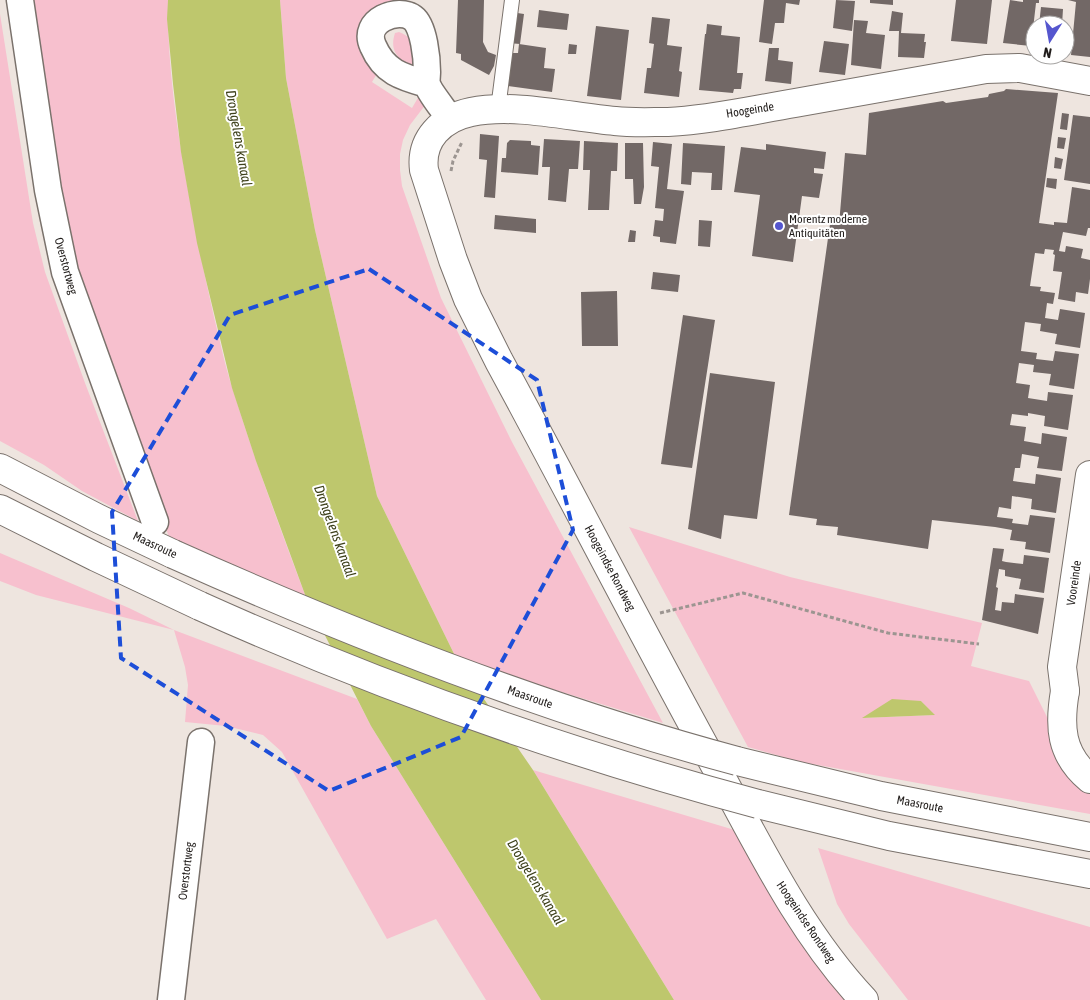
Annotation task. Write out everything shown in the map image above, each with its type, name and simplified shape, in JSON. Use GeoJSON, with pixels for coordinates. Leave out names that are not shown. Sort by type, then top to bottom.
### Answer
{"type":"FeatureCollection","features":[{"type":"Feature","properties":{"kind":"main road","name":"Hoogeinde"},"geometry":{"type":"LineString","coordinates":[[456,130],[471,112],[498,109],[617,122],[669,122],[735,114],[986,69],[1020,68],[1090,80]]}},
{"type":"Feature","properties":{"kind":"main road","name":"Hoogeindse Rondweg"},"geometry":{"type":"LineString","coordinates":[[456,130],[438,129],[429,140],[423,159],[424,170],[434,202],[468,299],[499,361],[770,868],[798,914],[840,972],[864,1000]]}},
{"type":"Feature","properties":{"kind":"main road","name":"Maasroute"},"geometry":{"type":"LineString","coordinates":[[0,468],[99,519],[240,584],[516,693],[656,739],[737,761],[881,796],[1090,837]]}},
{"type":"Feature","properties":{"kind":"main road","name":"Vooreinde"},"geometry":{"type":"LineString","coordinates":[[1090,475],[1062,667],[1065,691],[1061,715],[1063,738],[1068,753],[1076,765],[1090,779]]}},
{"type":"Feature","properties":{"kind":"main road"},"geometry":{"type":"LineString","coordinates":[[0,509],[200,606],[326,660],[432,700],[595,757],[758,804],[889,836],[1090,874]]}},
{"type":"Feature","properties":{"kind":"street","name":"Overstortweg"},"geometry":{"type":"LineString","coordinates":[[20,0],[48,190],[65,272],[155,522]]}},
{"type":"Feature","properties":{"kind":"street"},"geometry":{"type":"LineString","coordinates":[[427,84],[456,130]]}},
{"type":"Feature","properties":{"kind":"street","name":"Overstortweg"},"geometry":{"type":"LineString","coordinates":[[171,1000],[201,742]]}},
{"type":"Feature","properties":{"kind":"lane"},"geometry":{"type":"LineString","coordinates":[[498,109],[512,0]]}},
{"type":"Feature","properties":{"kind":"path"},"geometry":{"type":"LineString","coordinates":[[451,175],[456,130]]}},
{"type":"Feature","properties":{"kind":"path"},"geometry":{"type":"LineString","coordinates":[[660,613],[743,593],[888,633],[979,644]]}},
{"type":"Feature","properties":{"kind":"highlighted area"},"geometry":{"type":"Polygon","coordinates":[[[369,269],[537,380],[573,530],[461,737],[329,791],[121,658],[112,512],[230,315],[369,269]]]}},
{"type":"Feature","properties":{"kind":"shaded area"},"geometry":{"type":"Polygon","coordinates":[[[30,0],[168,0],[169,46],[176,115],[193,218],[214,317],[241,417],[307,600],[171,542],[126,426],[66,245],[30,0]]]}},
{"type":"Feature","properties":{"kind":"shaded area"},"geometry":{"type":"Polygon","coordinates":[[[280,0],[397,0],[398,8],[360,34],[360,47],[365,60],[378,72],[372,82],[412,108],[419,96],[426,104],[410,125],[403,140],[400,154],[400,170],[402,186],[441,298],[512,442],[663,723],[457,660],[377,496],[315,230],[286,78],[280,0]]]}},
{"type":"Feature","properties":{"kind":"shaded area"},"geometry":{"type":"Polygon","coordinates":[[[0,14],[33,223],[45,272],[138,521],[82,491],[44,465],[0,441],[0,14]]]}},
{"type":"Feature","properties":{"kind":"shaded area"},"geometry":{"type":"Polygon","coordinates":[[[399,32],[413,43],[418,72],[395,52],[393,40],[395,33],[399,32]]]}},
{"type":"Feature","properties":{"kind":"shaded area"},"geometry":{"type":"Polygon","coordinates":[[[629,527],[790,577],[982,623],[971,666],[1029,681],[1049,721],[1090,792],[1090,814],[801,762],[748,747],[629,527]],[[921,701],[863,718],[934,715],[921,701]]]}},
{"type":"Feature","properties":{"kind":"shaded area"},"geometry":{"type":"Polygon","coordinates":[[[0,553],[129,608],[174,630],[36,595],[0,581],[0,553]]]}},
{"type":"Feature","properties":{"kind":"shaded area"},"geometry":{"type":"Polygon","coordinates":[[[174,630],[357,699],[371,726],[541,1000],[486,1000],[436,919],[387,939],[282,752],[263,735],[226,726],[185,722],[188,685],[185,667],[174,630]]]}},
{"type":"Feature","properties":{"kind":"shaded area"},"geometry":{"type":"Polygon","coordinates":[[[533,770],[738,831],[850,1000],[674,1000],[533,770]]]}},
{"type":"Feature","properties":{"kind":"shaded area"},"geometry":{"type":"Polygon","coordinates":[[[818,848],[1090,927],[1090,1000],[908,1000],[849,924],[837,904],[818,848]]]}},
{"type":"Feature","properties":{"kind":"water","name":"Drongelens kanaal"},"geometry":{"type":"Polygon","coordinates":[[[168,0],[280,0],[286,78],[315,230],[377,496],[457,660],[533,770],[674,1000],[541,1000],[371,726],[307,600],[256,461],[232,388],[197,243],[181,152],[167,19],[168,0]]]}},
{"type":"Feature","properties":{"kind":"water"},"geometry":{"type":"Polygon","coordinates":[[[892,699],[921,701],[935,715],[862,718],[892,699]]]}},
{"type":"Feature","properties":{"kind":"building"},"geometry":{"type":"Polygon","coordinates":[[[458,0],[484,0],[483,42],[488,52],[496,55],[494,66],[489,75],[461,60],[461,54],[456,53],[458,0]]]}},
{"type":"Feature","properties":{"kind":"building"},"geometry":{"type":"Polygon","coordinates":[[[764,0],[800,0],[799,5],[786,3],[784,23],[775,23],[772,44],[759,42],[764,0]]]}},
{"type":"Feature","properties":{"kind":"building"},"geometry":{"type":"Polygon","coordinates":[[[836,0],[855,1],[852,31],[833,28],[836,0]]]}},
{"type":"Feature","properties":{"kind":"building"},"geometry":{"type":"Polygon","coordinates":[[[870,0],[893,0],[893,5],[870,3],[870,0]]]}},
{"type":"Feature","properties":{"kind":"building"},"geometry":{"type":"Polygon","coordinates":[[[956,0],[992,0],[987,44],[951,41],[956,0]]]}},
{"type":"Feature","properties":{"kind":"building"},"geometry":{"type":"Polygon","coordinates":[[[1010,0],[1023,2],[1023,0],[1039,0],[1039,3],[1036,3],[1035,15],[1025,15],[1025,45],[1003,43],[1010,0]]]}},
{"type":"Feature","properties":{"kind":"building"},"geometry":{"type":"Polygon","coordinates":[[[1068,0],[1090,0],[1090,57],[1075,55],[1076,2],[1068,0]]]}},
{"type":"Feature","properties":{"kind":"building"},"geometry":{"type":"Polygon","coordinates":[[[1041,7],[1063,9],[1063,15],[1040,15],[1041,7]]]}},
{"type":"Feature","properties":{"kind":"building"},"geometry":{"type":"Polygon","coordinates":[[[539,10],[569,14],[567,30],[537,27],[539,10]]]}},
{"type":"Feature","properties":{"kind":"building"},"geometry":{"type":"Polygon","coordinates":[[[892,11],[903,13],[901,33],[925,34],[924,58],[898,57],[899,31],[889,31],[892,11]]]}},
{"type":"Feature","properties":{"kind":"building"},"geometry":{"type":"Polygon","coordinates":[[[511,12],[524,14],[520,44],[507,43],[511,12]]]}},
{"type":"Feature","properties":{"kind":"building"},"geometry":{"type":"Polygon","coordinates":[[[652,17],[670,19],[667,45],[682,47],[679,71],[682,72],[679,97],[644,93],[647,68],[651,68],[654,44],[649,43],[652,17]]]}},
{"type":"Feature","properties":{"kind":"building"},"geometry":{"type":"Polygon","coordinates":[[[854,20],[868,21],[866,33],[885,35],[881,69],[851,65],[854,20]]]}},
{"type":"Feature","properties":{"kind":"building"},"geometry":{"type":"Polygon","coordinates":[[[707,24],[722,26],[721,35],[740,37],[737,73],[743,73],[741,89],[734,89],[733,93],[699,90],[707,24]]]}},
{"type":"Feature","properties":{"kind":"building"},"geometry":{"type":"Polygon","coordinates":[[[596,26],[629,30],[621,100],[587,96],[596,26]]]}},
{"type":"Feature","properties":{"kind":"building"},"geometry":{"type":"Polygon","coordinates":[[[824,41],[849,44],[845,75],[819,72],[824,41]]]}},
{"type":"Feature","properties":{"kind":"building"},"geometry":{"type":"Polygon","coordinates":[[[519,44],[546,48],[544,68],[555,69],[552,92],[508,86],[512,53],[518,53],[519,44]]]}},
{"type":"Feature","properties":{"kind":"building"},"geometry":{"type":"Polygon","coordinates":[[[569,44],[577,45],[576,54],[568,54],[569,44]]]}},
{"type":"Feature","properties":{"kind":"building"},"geometry":{"type":"Polygon","coordinates":[[[769,48],[779,48],[778,60],[793,62],[791,84],[765,81],[769,48]]]}},
{"type":"Feature","properties":{"kind":"building"},"geometry":{"type":"Polygon","coordinates":[[[1006,89],[1058,93],[1039,223],[1054,225],[1054,222],[1067,223],[1072,187],[1090,190],[1090,228],[1088,228],[1086,236],[1063,232],[1059,251],[1065,252],[1066,246],[1083,249],[1081,258],[1090,260],[1088,294],[1076,292],[1075,302],[1058,299],[1062,272],[1053,271],[1054,250],[1045,249],[1044,254],[1035,253],[1030,286],[1041,287],[1040,291],[1055,293],[1053,304],[1047,303],[1045,318],[1058,320],[1060,309],[1085,313],[1080,348],[1055,344],[1057,334],[1040,331],[1041,324],[1025,322],[1021,351],[1037,353],[1036,359],[1053,361],[1055,351],[1079,354],[1074,389],[1049,385],[1051,374],[1033,372],[1034,365],[1019,363],[1016,383],[1030,385],[1028,398],[1047,401],[1048,392],[1073,395],[1068,430],[1044,426],[1045,416],[1028,413],[1028,416],[1012,414],[1010,425],[1026,427],[1024,441],[1041,444],[1042,433],[1067,437],[1062,471],[1037,468],[1039,457],[1022,454],[1020,468],[1015,468],[1013,481],[1035,484],[1036,474],[1061,478],[1056,513],[1031,509],[1032,499],[1012,496],[1011,509],[999,507],[997,517],[1013,519],[1012,523],[1028,525],[1030,515],[1055,518],[1050,553],[1025,549],[1026,542],[1010,540],[1012,530],[995,527],[932,520],[928,549],[837,535],[838,527],[816,525],[817,519],[789,515],[830,224],[839,225],[845,153],[866,155],[869,113],[943,101],[946,103],[988,97],[989,94],[1006,89]]]}},
{"type":"Feature","properties":{"kind":"building"},"geometry":{"type":"Polygon","coordinates":[[[1062,113],[1069,114],[1067,130],[1060,129],[1062,113]]]}},
{"type":"Feature","properties":{"kind":"building"},"geometry":{"type":"Polygon","coordinates":[[[1073,115],[1090,117],[1090,184],[1064,180],[1073,115]]]}},
{"type":"Feature","properties":{"kind":"building"},"geometry":{"type":"Polygon","coordinates":[[[480,134],[499,136],[495,198],[484,197],[487,160],[479,159],[480,134]]]}},
{"type":"Feature","properties":{"kind":"building"},"geometry":{"type":"Polygon","coordinates":[[[1058,137],[1066,138],[1064,149],[1057,148],[1058,137]]]}},
{"type":"Feature","properties":{"kind":"building"},"geometry":{"type":"Polygon","coordinates":[[[544,139],[580,141],[578,169],[569,169],[566,202],[548,200],[550,167],[542,167],[544,139]]]}},
{"type":"Feature","properties":{"kind":"building"},"geometry":{"type":"Polygon","coordinates":[[[510,140],[531,141],[531,145],[540,146],[538,175],[501,172],[502,158],[506,158],[507,143],[510,140]]]}},
{"type":"Feature","properties":{"kind":"building"},"geometry":{"type":"Polygon","coordinates":[[[584,141],[618,143],[617,171],[611,171],[609,210],[588,210],[590,170],[583,170],[584,141]]]}},
{"type":"Feature","properties":{"kind":"building"},"geometry":{"type":"Polygon","coordinates":[[[653,142],[672,144],[667,189],[684,191],[676,244],[660,242],[660,237],[653,236],[655,220],[663,221],[664,209],[655,208],[659,167],[651,166],[653,142]]]}},
{"type":"Feature","properties":{"kind":"building"},"geometry":{"type":"Polygon","coordinates":[[[625,143],[643,143],[644,187],[641,204],[634,204],[633,179],[625,179],[625,143]]]}},
{"type":"Feature","properties":{"kind":"building"},"geometry":{"type":"Polygon","coordinates":[[[683,143],[725,146],[722,190],[711,190],[712,173],[692,172],[691,185],[681,184],[683,143]]]}},
{"type":"Feature","properties":{"kind":"building"},"geometry":{"type":"Polygon","coordinates":[[[766,144],[826,152],[824,169],[814,168],[814,173],[823,174],[819,198],[802,196],[793,262],[752,256],[760,195],[734,192],[741,147],[766,150],[766,144]]]}},
{"type":"Feature","properties":{"kind":"building"},"geometry":{"type":"Polygon","coordinates":[[[1055,157],[1063,159],[1061,169],[1054,168],[1055,157]]]}},
{"type":"Feature","properties":{"kind":"building"},"geometry":{"type":"Polygon","coordinates":[[[1047,178],[1057,179],[1056,189],[1046,187],[1047,178]]]}},
{"type":"Feature","properties":{"kind":"building"},"geometry":{"type":"Polygon","coordinates":[[[495,215],[536,219],[536,233],[494,229],[495,215]]]}},
{"type":"Feature","properties":{"kind":"building"},"geometry":{"type":"Polygon","coordinates":[[[699,220],[712,221],[710,247],[698,246],[699,220]]]}},
{"type":"Feature","properties":{"kind":"building"},"geometry":{"type":"Polygon","coordinates":[[[630,230],[636,231],[635,242],[628,242],[630,230]]]}},
{"type":"Feature","properties":{"kind":"building"},"geometry":{"type":"Polygon","coordinates":[[[653,272],[680,275],[678,292],[651,289],[653,272]]]}},
{"type":"Feature","properties":{"kind":"building"},"geometry":{"type":"Polygon","coordinates":[[[617,291],[618,346],[582,346],[581,292],[617,291]]]}},
{"type":"Feature","properties":{"kind":"building"},"geometry":{"type":"Polygon","coordinates":[[[683,315],[715,320],[692,468],[661,464],[683,315]]]}},
{"type":"Feature","properties":{"kind":"building"},"geometry":{"type":"Polygon","coordinates":[[[710,373],[775,382],[757,519],[724,515],[721,539],[688,529],[710,373]]]}},
{"type":"Feature","properties":{"kind":"building"},"geometry":{"type":"Polygon","coordinates":[[[993,548],[1004,549],[1002,561],[1006,562],[1023,564],[1024,555],[1049,558],[1044,593],[1019,589],[1021,579],[1005,576],[1005,570],[999,569],[996,587],[998,588],[995,610],[1001,611],[1002,602],[1014,603],[1015,594],[1044,598],[1038,634],[982,620],[993,548]]]}},
{"type":"Feature","properties":{"kind":"place","name":"Morentz moderne Antiquitäten"},"geometry":{"type":"Point","coordinates":[779,226]}}]}
